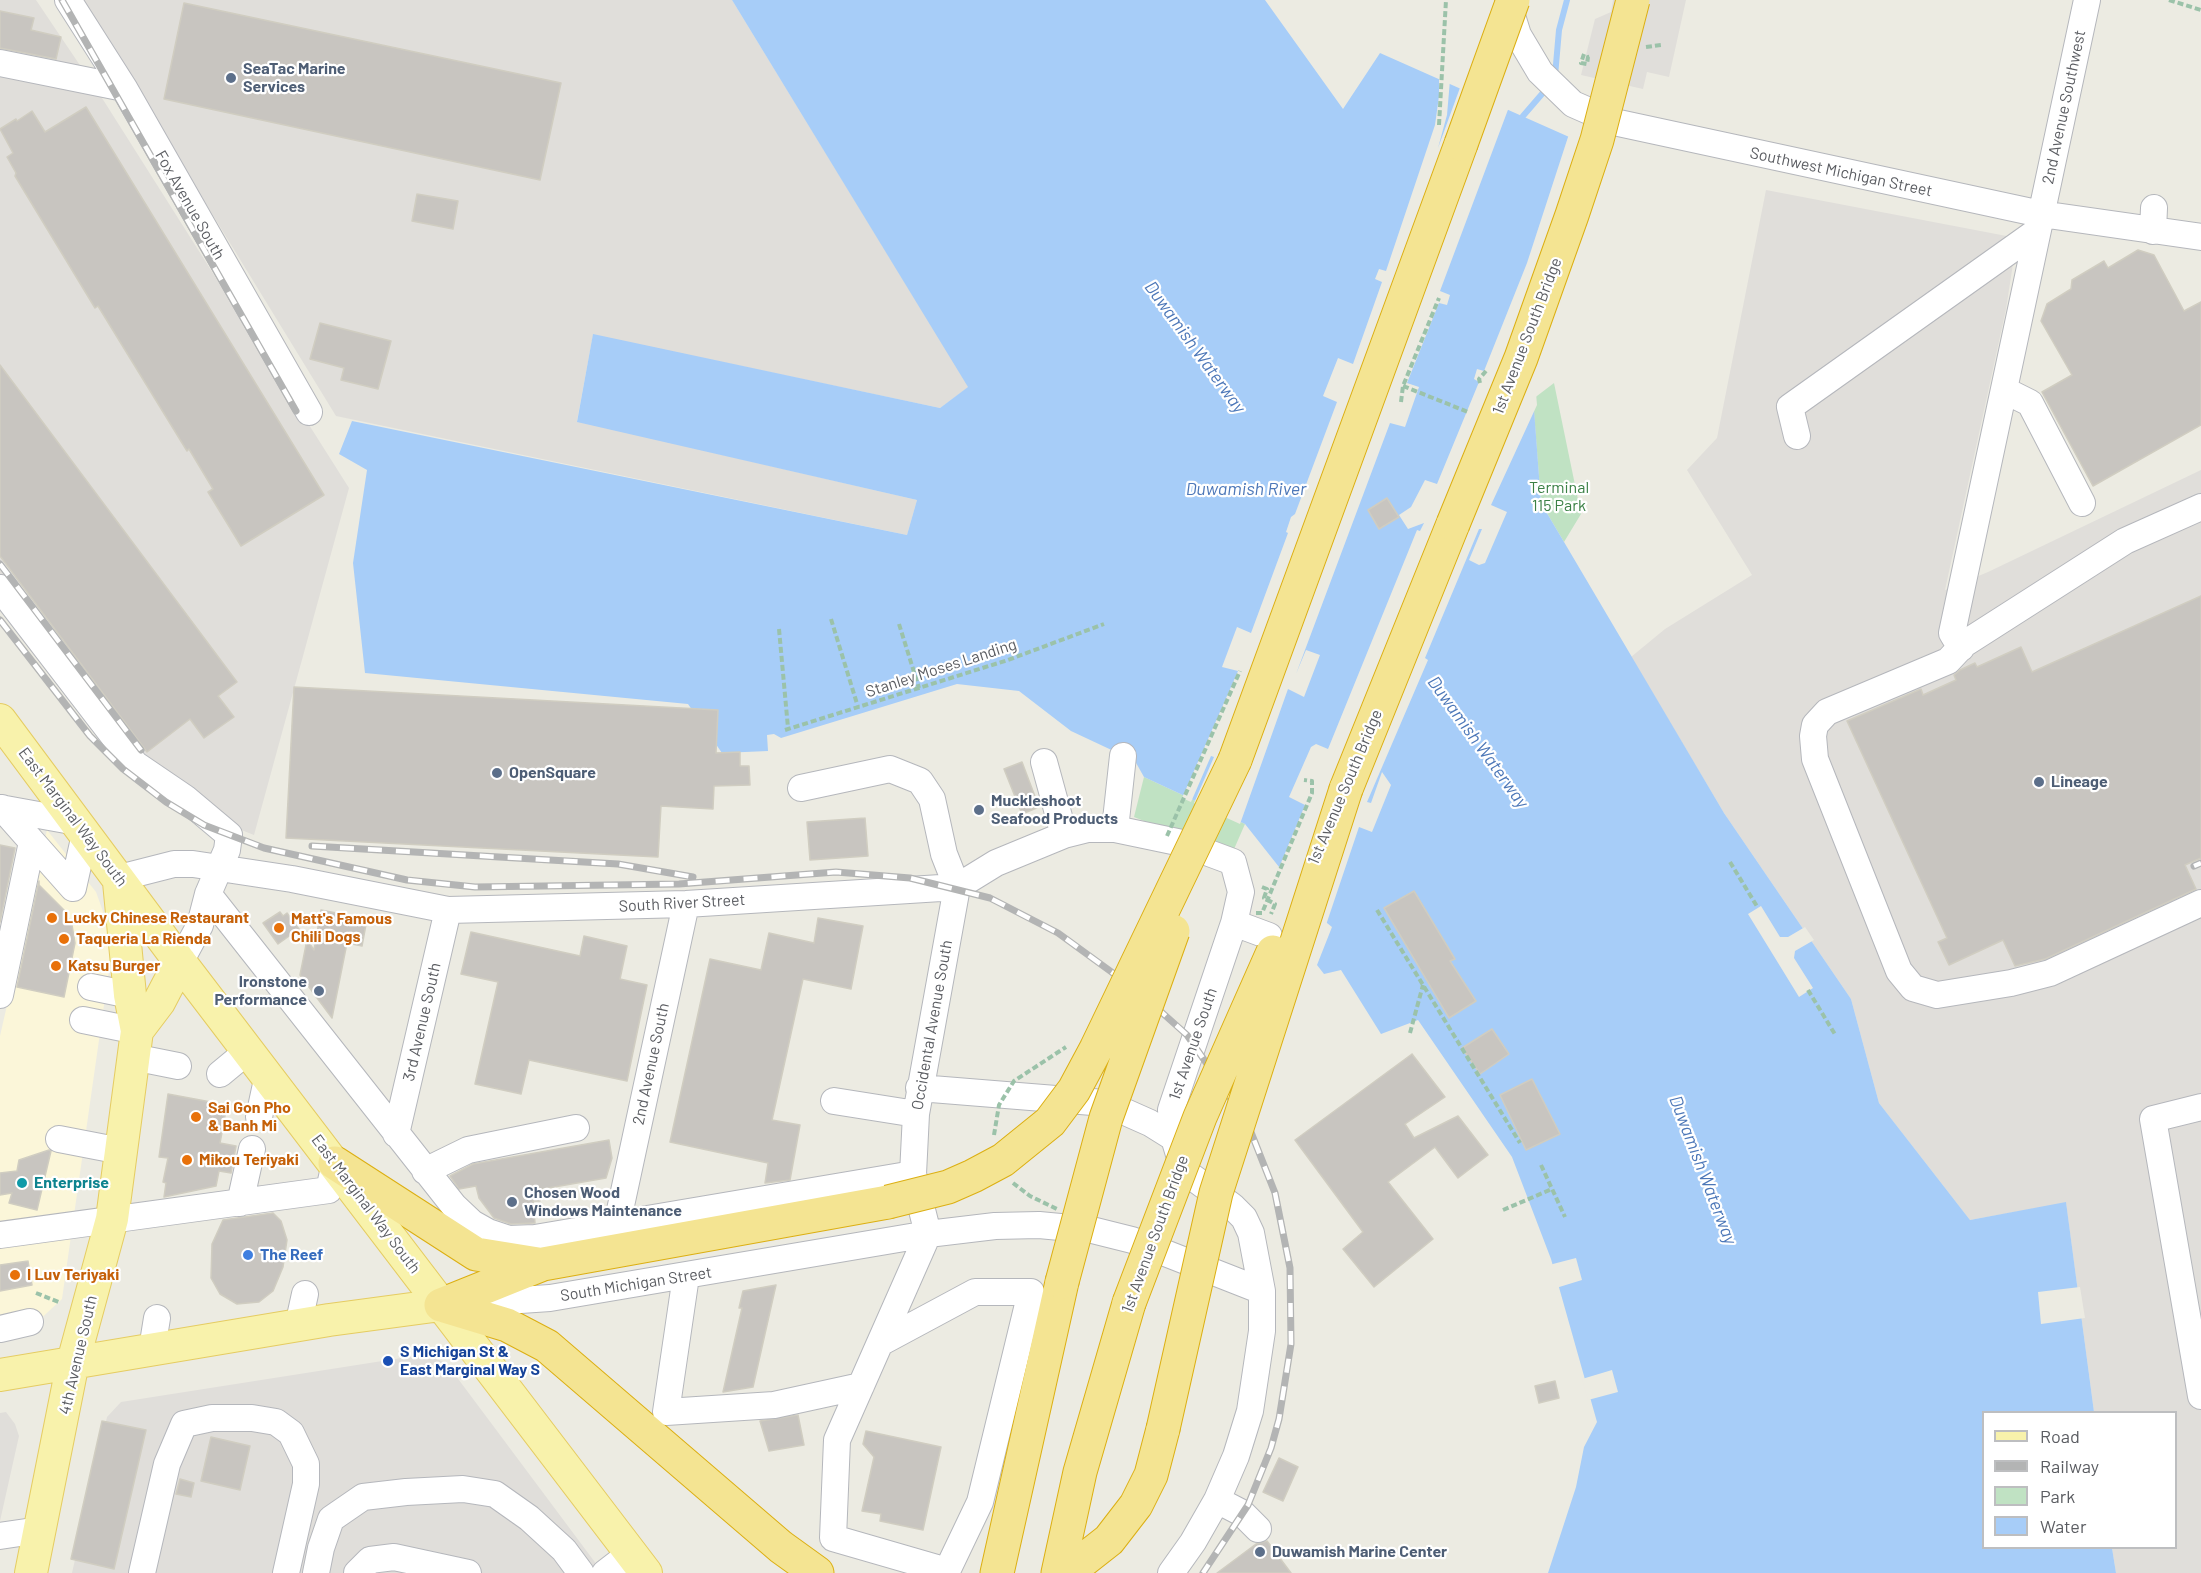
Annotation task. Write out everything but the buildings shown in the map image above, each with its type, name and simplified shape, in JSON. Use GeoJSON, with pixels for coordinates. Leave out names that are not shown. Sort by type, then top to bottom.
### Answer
{"type":"FeatureCollection","features":[{"type":"Feature","properties":{"kind":"highway"},"geometry":{"type":"LineString","coordinates":[[997,1573],[1046,1348],[1106,1118],[1513,0]]}},
{"type":"Feature","properties":{"kind":"highway","name":"1st Avenue South Bridge"},"geometry":{"type":"LineString","coordinates":[[1058,1573],[1098,1406],[1139,1273],[1200,1117],[1346,789],[1521,358],[1597,140],[1633,0]]}},
{"type":"Feature","properties":{"kind":"highway"},"geometry":{"type":"LineString","coordinates":[[441,1305],[543,1264],[888,1202],[948,1187],[1003,1160],[1050,1122],[1074,1090],[1235,760]]}},
{"type":"Feature","properties":{"kind":"highway"},"geometry":{"type":"LineString","coordinates":[[1068,1573],[1109,1540],[1136,1505],[1151,1475],[1216,1193],[1346,789]]}},
{"type":"Feature","properties":{"kind":"highway"},"geometry":{"type":"LineString","coordinates":[[335,1163],[476,1254],[543,1264]]}},
{"type":"Feature","properties":{"kind":"highway"},"geometry":{"type":"LineString","coordinates":[[441,1305],[507,1325],[547,1346],[781,1547],[817,1573]]}},
{"type":"Feature","properties":{"kind":"main road","name":"East Marginal Way South"},"geometry":{"type":"LineString","coordinates":[[0,720],[180,962],[638,1563]]}},
{"type":"Feature","properties":{"kind":"main road","name":"4th Avenue South"},"geometry":{"type":"LineString","coordinates":[[31,1573],[73,1362],[112,1219],[135,1044],[119,878]]}},
{"type":"Feature","properties":{"kind":"main road","name":"4th Avenue South"},"geometry":{"type":"LineString","coordinates":[[135,1044],[180,962]]}},
{"type":"Feature","properties":{"kind":"main road","name":"South Michigan Street"},"geometry":{"type":"LineString","coordinates":[[0,1375],[152,1349],[441,1305]]}},
{"type":"Feature","properties":{"kind":"street","name":"Fox Avenue South"},"geometry":{"type":"LineString","coordinates":[[68,0],[124,88],[309,412]]}},
{"type":"Feature","properties":{"kind":"street","name":"Southwest Michigan Street"},"geometry":{"type":"LineString","coordinates":[[1507,0],[1518,35],[1540,72],[1573,104],[1614,122],[2039,223],[2154,219],[2201,237]]}},
{"type":"Feature","properties":{"kind":"street","name":"2nd Avenue Southwest"},"geometry":{"type":"LineString","coordinates":[[1961,648],[1952,633],[2087,0]]}},
{"type":"Feature","properties":{"kind":"street"},"geometry":{"type":"LineString","coordinates":[[0,63],[124,88]]}},
{"type":"Feature","properties":{"kind":"street"},"geometry":{"type":"LineString","coordinates":[[1797,436],[1790,407],[2039,223]]}},
{"type":"Feature","properties":{"kind":"street"},"geometry":{"type":"LineString","coordinates":[[2004,390],[2031,403],[2082,503]]}},
{"type":"Feature","properties":{"kind":"street"},"geometry":{"type":"LineString","coordinates":[[2201,507],[2124,541],[1961,648],[1948,661],[1827,712],[1815,725],[1813,736],[1815,759],[1899,971],[1913,988],[1937,995],[2011,983],[2050,973],[2201,903]]}},
{"type":"Feature","properties":{"kind":"street","name":"4th Avenue South"},"geometry":{"type":"LineString","coordinates":[[0,588],[135,764],[185,798],[229,836],[221,867],[208,894],[200,925],[180,962]]}},
{"type":"Feature","properties":{"kind":"street"},"geometry":{"type":"LineString","coordinates":[[1114,829],[1123,756]]}},
{"type":"Feature","properties":{"kind":"street"},"geometry":{"type":"LineString","coordinates":[[1044,762],[1064,836]]}},
{"type":"Feature","properties":{"kind":"street"},"geometry":{"type":"LineString","coordinates":[[801,788],[890,770],[920,781],[932,799],[944,854],[957,887]]}},
{"type":"Feature","properties":{"kind":"street"},"geometry":{"type":"LineString","coordinates":[[1,808],[81,828],[73,888],[32,842],[1,808]]}},
{"type":"Feature","properties":{"kind":"street","name":"South River Street"},"geometry":{"type":"LineString","coordinates":[[119,878],[174,864],[221,867],[448,910],[686,904],[828,893],[957,887],[996,863],[1088,829],[1114,829],[1182,843],[1233,862]]}},
{"type":"Feature","properties":{"kind":"street"},"geometry":{"type":"LineString","coordinates":[[0,995],[32,842]]}},
{"type":"Feature","properties":{"kind":"street","name":"1st Avenue South"},"geometry":{"type":"LineString","coordinates":[[1171,1573],[1193,1542],[1217,1500],[1236,1456],[1250,1411],[1262,1331],[1262,1291],[1251,1233],[1244,1218],[1232,1206],[1184,1171],[1174,1138],[1171,1110],[1245,918],[1233,862]]}},
{"type":"Feature","properties":{"kind":"street","name":"Occidental Avenue South"},"geometry":{"type":"LineString","coordinates":[[928,1234],[913,1174],[916,1114],[957,887]]}},
{"type":"Feature","properties":{"kind":"street"},"geometry":{"type":"LineString","coordinates":[[208,894],[425,1171],[454,1206],[472,1223],[488,1232],[509,1239],[535,1238],[913,1174]]}},
{"type":"Feature","properties":{"kind":"street","name":"2nd Avenue South"},"geometry":{"type":"LineString","coordinates":[[616,1224],[686,904]]}},
{"type":"Feature","properties":{"kind":"street","name":"3rd Avenue South"},"geometry":{"type":"LineString","coordinates":[[396,1134],[448,910]]}},
{"type":"Feature","properties":{"kind":"street"},"geometry":{"type":"LineString","coordinates":[[1245,918],[1269,936]]}},
{"type":"Feature","properties":{"kind":"street"},"geometry":{"type":"LineString","coordinates":[[91,987],[130,995]]}},
{"type":"Feature","properties":{"kind":"street"},"geometry":{"type":"LineString","coordinates":[[83,1020],[178,1066]]}},
{"type":"Feature","properties":{"kind":"street"},"geometry":{"type":"LineString","coordinates":[[220,1074],[249,1050]]}},
{"type":"Feature","properties":{"kind":"street"},"geometry":{"type":"LineString","coordinates":[[259,1117],[268,1075]]}},
{"type":"Feature","properties":{"kind":"street"},"geometry":{"type":"LineString","coordinates":[[919,1088],[1105,1103],[1150,1123],[1174,1138]]}},
{"type":"Feature","properties":{"kind":"street"},"geometry":{"type":"LineString","coordinates":[[834,1101],[882,1111],[916,1114]]}},
{"type":"Feature","properties":{"kind":"street"},"geometry":{"type":"LineString","coordinates":[[2201,1107],[2153,1119],[2201,1396]]}},
{"type":"Feature","properties":{"kind":"street"},"geometry":{"type":"LineString","coordinates":[[425,1171],[468,1150],[576,1128]]}},
{"type":"Feature","properties":{"kind":"street"},"geometry":{"type":"LineString","coordinates":[[59,1139],[121,1151]]}},
{"type":"Feature","properties":{"kind":"street"},"geometry":{"type":"LineString","coordinates":[[240,1203],[252,1149]]}},
{"type":"Feature","properties":{"kind":"street"},"geometry":{"type":"LineString","coordinates":[[0,1234],[329,1190],[335,1163]]}},
{"type":"Feature","properties":{"kind":"street","name":"South Michigan Street"},"geometry":{"type":"LineString","coordinates":[[441,1305],[550,1298],[928,1234],[995,1226],[1028,1225],[1092,1230],[1142,1244],[1262,1291]]}},
{"type":"Feature","properties":{"kind":"street"},"geometry":{"type":"LineString","coordinates":[[880,1343],[975,1292],[1031,1292],[980,1502],[946,1571],[833,1538],[837,1440],[928,1234]]}},
{"type":"Feature","properties":{"kind":"street"},"geometry":{"type":"LineString","coordinates":[[686,1276],[666,1412],[774,1405],[861,1386]]}},
{"type":"Feature","properties":{"kind":"street"},"geometry":{"type":"LineString","coordinates":[[298,1326],[305,1294]]}},
{"type":"Feature","properties":{"kind":"street"},"geometry":{"type":"LineString","coordinates":[[152,1349],[157,1318]]}},
{"type":"Feature","properties":{"kind":"street"},"geometry":{"type":"LineString","coordinates":[[0,1329],[30,1322]]}},
{"type":"Feature","properties":{"kind":"street"},"geometry":{"type":"LineString","coordinates":[[142,1573],[167,1464],[184,1424],[213,1418],[252,1418],[276,1422],[291,1433],[306,1464],[306,1484],[286,1573]]}},
{"type":"Feature","properties":{"kind":"street"},"geometry":{"type":"LineString","coordinates":[[317,1571],[331,1519],[363,1497],[406,1491],[463,1490],[495,1494],[529,1518],[564,1550],[581,1573]]}},
{"type":"Feature","properties":{"kind":"street"},"geometry":{"type":"LineString","coordinates":[[1217,1500],[1242,1513],[1257,1529]]}},
{"type":"Feature","properties":{"kind":"street"},"geometry":{"type":"LineString","coordinates":[[0,1536],[40,1530]]}},
{"type":"Feature","properties":{"kind":"street"},"geometry":{"type":"LineString","coordinates":[[357,1573],[370,1560],[394,1557],[468,1573]]}},
{"type":"Feature","properties":{"kind":"street"},"geometry":{"type":"LineString","coordinates":[[604,1573],[638,1563]]}},
{"type":"Feature","properties":{"kind":"path"},"geometry":{"type":"LineString","coordinates":[[1436,133],[1439,123],[1446,0]]}},
{"type":"Feature","properties":{"kind":"path"},"geometry":{"type":"LineString","coordinates":[[2169,0],[2201,10]]}},
{"type":"Feature","properties":{"kind":"path"},"geometry":{"type":"LineString","coordinates":[[1591,67],[1596,50]]}},
{"type":"Feature","properties":{"kind":"path"},"geometry":{"type":"LineString","coordinates":[[1586,55],[1594,56]]}},
{"type":"Feature","properties":{"kind":"path"},"geometry":{"type":"LineString","coordinates":[[1401,402],[1403,386],[1439,298]]}},
{"type":"Feature","properties":{"kind":"path"},"geometry":{"type":"LineString","coordinates":[[1478,390],[1482,380],[1479,379],[1488,365]]}},
{"type":"Feature","properties":{"kind":"path"},"geometry":{"type":"LineString","coordinates":[[1403,386],[1469,412]]}},
{"type":"Feature","properties":{"kind":"path"},"geometry":{"type":"LineString","coordinates":[[831,620],[858,707]]}},
{"type":"Feature","properties":{"kind":"path"},"geometry":{"type":"LineString","coordinates":[[899,624],[919,688]]}},
{"type":"Feature","properties":{"kind":"path","name":"Stanley Moses Landing"},"geometry":{"type":"LineString","coordinates":[[779,629],[787,729],[1008,660],[1104,624]]}},
{"type":"Feature","properties":{"kind":"path"},"geometry":{"type":"LineString","coordinates":[[1245,918],[1262,912],[1312,793],[1312,781],[1304,780]]}},
{"type":"Feature","properties":{"kind":"path"},"geometry":{"type":"LineString","coordinates":[[1730,862],[1758,908]]}},
{"type":"Feature","properties":{"kind":"path"},"geometry":{"type":"LineString","coordinates":[[1377,909],[1520,1143]]}},
{"type":"Feature","properties":{"kind":"path"},"geometry":{"type":"LineString","coordinates":[[1410,1033],[1423,984]]}},
{"type":"Feature","properties":{"kind":"path"},"geometry":{"type":"LineString","coordinates":[[1808,990],[1836,1036]]}},
{"type":"Feature","properties":{"kind":"path"},"geometry":{"type":"LineString","coordinates":[[1541,1165],[1565,1217]]}},
{"type":"Feature","properties":{"kind":"path"},"geometry":{"type":"LineString","coordinates":[[1503,1210],[1552,1189]]}},
{"type":"Feature","properties":{"kind":"path"},"geometry":{"type":"LineString","coordinates":[[36,1293],[61,1303]]}},
{"type":"Feature","properties":{"kind":"shaded area"},"geometry":{"type":"Polygon","coordinates":[[[0,0],[36,0],[102,98],[349,488],[254,835],[219,821],[163,791],[0,595],[0,0]]]}},
{"type":"Feature","properties":{"kind":"shaded area"},"geometry":{"type":"Polygon","coordinates":[[[81,0],[732,0],[969,387],[940,408],[593,335],[577,421],[917,500],[907,535],[336,416],[81,0]]]}},
{"type":"Feature","properties":{"kind":"shaded area"},"geometry":{"type":"Polygon","coordinates":[[[1613,0],[1686,0],[1669,77],[1647,72],[1643,89],[1581,75],[1595,19],[1611,12],[1613,0]]]}},
{"type":"Feature","properties":{"kind":"shaded area"},"geometry":{"type":"Polygon","coordinates":[[[1766,190],[2017,238],[2006,309],[1945,590],[1988,572],[2201,470],[2201,1573],[2116,1573],[2112,1549],[2177,1549],[2177,1411],[2094,1411],[2066,1203],[1970,1220],[1879,1103],[1851,999],[1724,813],[1631,657],[1665,629],[1752,575],[1687,470],[1717,438],[1766,190]]]}},
{"type":"Feature","properties":{"kind":"shaded area"},"geometry":{"type":"Polygon","coordinates":[[[47,830],[96,892],[105,917],[112,949],[62,1299],[35,1324],[0,1342],[0,1036],[47,830]]]}},
{"type":"Feature","properties":{"kind":"shaded area"},"geometry":{"type":"Polygon","coordinates":[[[427,1354],[447,1364],[603,1573],[72,1573],[107,1417],[121,1402],[427,1354]]]}},
{"type":"Feature","properties":{"kind":"shaded area"},"geometry":{"type":"Polygon","coordinates":[[[6,1412],[15,1424],[19,1436],[0,1521],[0,1413],[6,1412]]]}},
{"type":"Feature","properties":{"kind":"green space","name":"Terminal 115 Park"},"geometry":{"type":"Polygon","coordinates":[[[1554,383],[1581,514],[1564,542],[1541,503],[1533,399],[1554,383]]]}},
{"type":"Feature","properties":{"kind":"green space"},"geometry":{"type":"Polygon","coordinates":[[[1144,777],[1245,824],[1231,856],[1134,817],[1144,777]]]}},
{"type":"Feature","properties":{"kind":"water","name":"Duwamish River"},"geometry":{"type":"Polygon","coordinates":[[[732,0],[1265,0],[1343,109],[1380,53],[1603,152],[1531,369],[1541,503],[1724,813],[1851,999],[1879,1103],[1970,1220],[2066,1202],[2094,1411],[1982,1411],[1982,1549],[2112,1549],[2116,1573],[1548,1573],[1576,1487],[1584,1447],[1597,1422],[1551,1259],[1512,1157],[1418,1020],[1381,1034],[1341,970],[1324,974],[1317,965],[1332,927],[1317,915],[1245,824],[1144,777],[1135,761],[1071,731],[1019,691],[957,684],[781,738],[774,734],[767,735],[768,751],[722,753],[688,704],[365,673],[353,563],[367,470],[339,454],[352,421],[907,535],[917,500],[577,422],[593,334],[940,408],[968,387],[732,0]]]}},
{"type":"Feature","properties":{"kind":"pier"},"geometry":{"type":"Polygon","coordinates":[[[1439,75],[1450,80],[1447,115],[1438,148],[1461,85],[1509,107],[1440,291],[1450,295],[1447,305],[1439,303],[1407,383],[1419,387],[1405,427],[1390,423],[1296,674],[1306,650],[1320,655],[1304,697],[1288,689],[1240,824],[1194,803],[1214,757],[1211,756],[1191,802],[1182,798],[1238,671],[1222,667],[1237,627],[1251,633],[1288,533],[1286,532],[1291,517],[1295,514],[1337,402],[1323,396],[1338,358],[1353,364],[1382,282],[1375,279],[1379,269],[1386,271],[1435,125],[1439,75]]]}},
{"type":"Feature","properties":{"kind":"pier"},"geometry":{"type":"Polygon","coordinates":[[[1569,134],[1605,150],[1534,369],[1537,405],[1491,505],[1507,512],[1485,563],[1479,565],[1469,560],[1482,529],[1479,529],[1425,658],[1428,660],[1367,802],[1371,803],[1382,772],[1391,785],[1372,832],[1359,827],[1326,925],[1315,917],[1278,870],[1305,805],[1289,797],[1311,747],[1316,744],[1328,749],[1417,530],[1420,531],[1424,523],[1408,529],[1399,515],[1411,507],[1425,480],[1437,484],[1479,382],[1474,379],[1477,369],[1484,371],[1527,263],[1569,134]]]}},
{"type":"Feature","properties":{"kind":"pier"},"geometry":{"type":"Polygon","coordinates":[[[1761,906],[1780,937],[1788,937],[1805,927],[1814,940],[1795,951],[1794,958],[1813,988],[1799,997],[1748,914],[1761,906]]]}},
{"type":"Feature","properties":{"kind":"pier"},"geometry":{"type":"Polygon","coordinates":[[[1576,1258],[1582,1280],[1556,1288],[1549,1265],[1576,1258]]]}},
{"type":"Feature","properties":{"kind":"pier"},"geometry":{"type":"Polygon","coordinates":[[[2080,1287],[2085,1318],[2041,1324],[2038,1292],[2080,1287]]]}},
{"type":"Feature","properties":{"kind":"pier"},"geometry":{"type":"Polygon","coordinates":[[[1612,1370],[1618,1392],[1588,1400],[1582,1379],[1612,1370]]]}},
{"type":"Feature","properties":{"kind":"waterway"},"geometry":{"type":"LineString","coordinates":[[1555,76],[1559,30],[1567,0]]}},
{"type":"Feature","properties":{"kind":"waterway"},"geometry":{"type":"LineString","coordinates":[[1523,116],[1548,87]]}},
{"type":"Feature","properties":{"kind":"railway"},"geometry":{"type":"LineString","coordinates":[[62,0],[296,411]]}},
{"type":"Feature","properties":{"kind":"railway"},"geometry":{"type":"LineString","coordinates":[[0,564],[141,750]]}},
{"type":"Feature","properties":{"kind":"railway"},"geometry":{"type":"LineString","coordinates":[[0,620],[90,736],[123,769],[166,802],[204,825],[264,848],[407,880],[475,887],[679,884],[836,872],[910,878],[990,898],[1058,933],[1139,992],[1187,1035],[1247,1122],[1275,1193],[1290,1268],[1291,1344],[1279,1419],[1271,1448],[1248,1505],[1203,1573]]}},
{"type":"Feature","properties":{"kind":"railway"},"geometry":{"type":"LineString","coordinates":[[312,846],[618,864],[693,877]]}},
{"type":"Feature","properties":{"kind":"railway"},"geometry":{"type":"LineString","coordinates":[[2194,866],[2201,863]]}},
{"type":"Feature","properties":{"kind":"place","name":"SeaTac Marine Services"},"geometry":{"type":"Point","coordinates":[231,78]}},
{"type":"Feature","properties":{"kind":"place","name":"OpenSquare"},"geometry":{"type":"Point","coordinates":[497,773]}},
{"type":"Feature","properties":{"kind":"place","name":"Lineage"},"geometry":{"type":"Point","coordinates":[2039,782]}},
{"type":"Feature","properties":{"kind":"place","name":"Muckleshoot Seafood Products"},"geometry":{"type":"Point","coordinates":[979,810]}},
{"type":"Feature","properties":{"kind":"place","name":"Lucky Chinese Restaurant"},"geometry":{"type":"Point","coordinates":[52,918]}},
{"type":"Feature","properties":{"kind":"place","name":"Matt's Famous Chili Dogs"},"geometry":{"type":"Point","coordinates":[279,928]}},
{"type":"Feature","properties":{"kind":"place","name":"Taqueria La Rienda"},"geometry":{"type":"Point","coordinates":[64,939]}},
{"type":"Feature","properties":{"kind":"place","name":"Katsu Burger"},"geometry":{"type":"Point","coordinates":[56,966]}},
{"type":"Feature","properties":{"kind":"place","name":"Ironstone Performance"},"geometry":{"type":"Point","coordinates":[319,991]}},
{"type":"Feature","properties":{"kind":"place","name":"Sai Gon Pho & Banh Mi"},"geometry":{"type":"Point","coordinates":[196,1117]}},
{"type":"Feature","properties":{"kind":"place","name":"Mikou Teriyaki"},"geometry":{"type":"Point","coordinates":[187,1160]}},
{"type":"Feature","properties":{"kind":"place","name":"Enterprise"},"geometry":{"type":"Point","coordinates":[22,1183]}},
{"type":"Feature","properties":{"kind":"place","name":"Chosen Wood Windows Maintenance"},"geometry":{"type":"Point","coordinates":[512,1202]}},
{"type":"Feature","properties":{"kind":"place","name":"The Reef"},"geometry":{"type":"Point","coordinates":[248,1255]}},
{"type":"Feature","properties":{"kind":"place","name":"I Luv Teriyaki"},"geometry":{"type":"Point","coordinates":[15,1275]}},
{"type":"Feature","properties":{"kind":"place","name":"S Michigan St & East Marginal Way S"},"geometry":{"type":"Point","coordinates":[388,1361]}},
{"type":"Feature","properties":{"kind":"place","name":"Duwamish Marine Center"},"geometry":{"type":"Point","coordinates":[1260,1552]}},
{"type":"Feature","properties":{"kind":"water label","name":"Duwamish Waterway"},"geometry":{"type":"Point","coordinates":[1195,347]}},
{"type":"Feature","properties":{"kind":"water label","name":"Duwamish Waterway"},"geometry":{"type":"Point","coordinates":[1478,742]}},
{"type":"Feature","properties":{"kind":"water label","name":"Duwamish Waterway"},"geometry":{"type":"Point","coordinates":[1703,1170]}}]}
